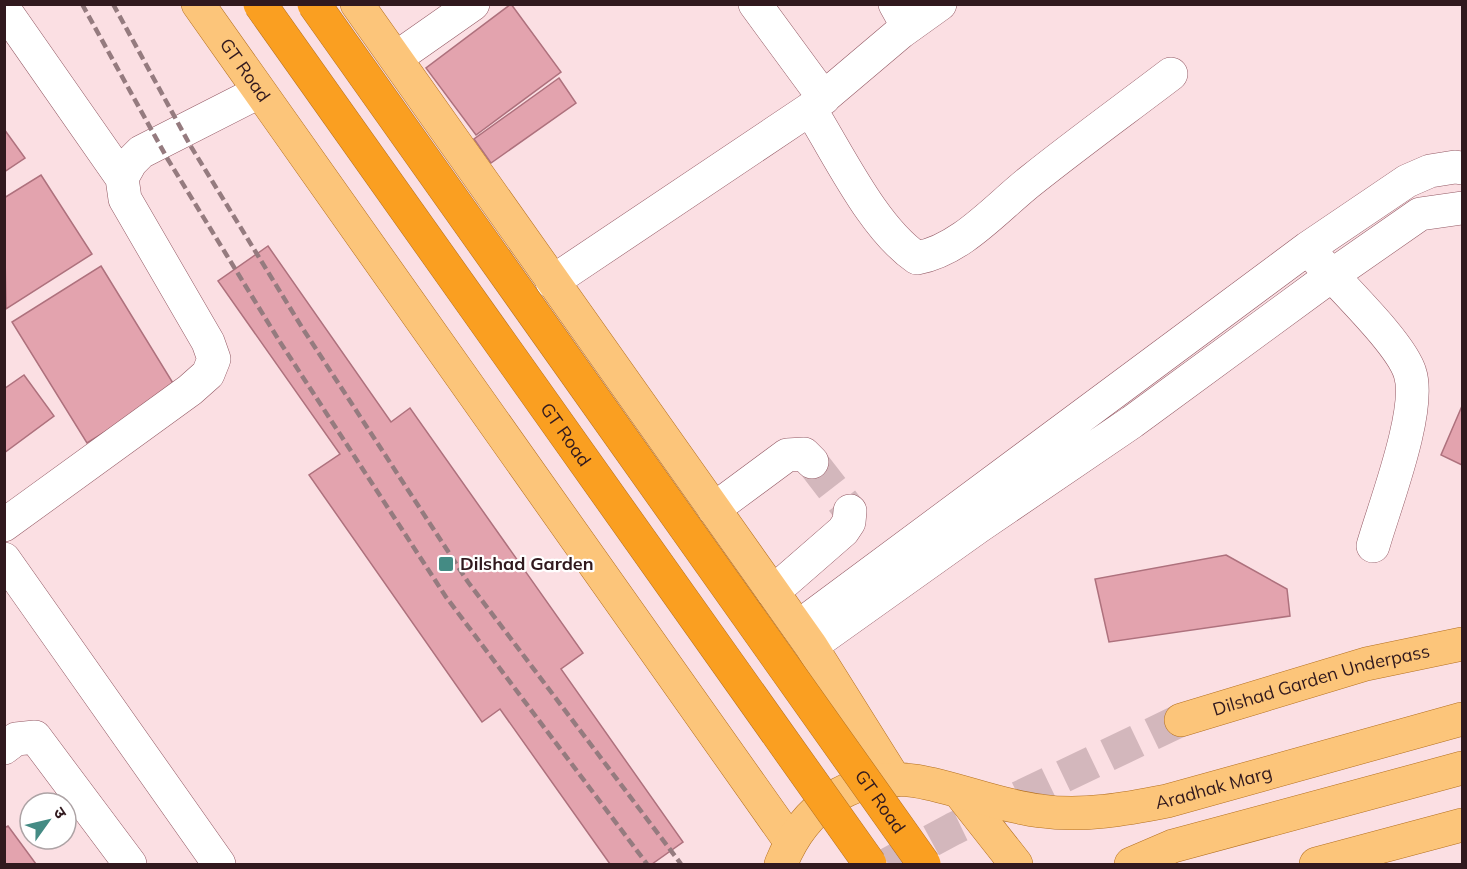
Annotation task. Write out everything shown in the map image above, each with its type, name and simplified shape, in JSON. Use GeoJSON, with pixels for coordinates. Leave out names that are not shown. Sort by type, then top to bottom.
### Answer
{"type":"FeatureCollection","features":[{"type":"Feature","properties":{"kind":"highway","name":"GT Road"},"geometry":{"type":"LineString","coordinates":[[260,4],[870,864]]}},
{"type":"Feature","properties":{"kind":"highway","name":"GT Road"},"geometry":{"type":"LineString","coordinates":[[314,4],[924,864]]}},
{"type":"Feature","properties":{"kind":"main road","name":"GT Road"},"geometry":{"type":"LineString","coordinates":[[198,4],[785,853]]}},
{"type":"Feature","properties":{"kind":"main road","name":"GT Road"},"geometry":{"type":"LineString","coordinates":[[357,4],[805,637],[895,780]]}},
{"type":"Feature","properties":{"kind":"main road","name":"Dilshad Garden Underpass"},"geometry":{"type":"LineString","coordinates":[[1181,720],[1366,664],[1462,644]]}},
{"type":"Feature","properties":{"kind":"main road","name":"Aradhak Marg"},"geometry":{"type":"LineString","coordinates":[[785,853],[812,813],[826,801],[859,785],[895,780],[917,782],[1001,805],[1042,812],[1085,813],[1126,809],[1167,801],[1462,719]]}},
{"type":"Feature","properties":{"kind":"main road"},"geometry":{"type":"LineString","coordinates":[[1131,864],[1173,846],[1462,768]]}},
{"type":"Feature","properties":{"kind":"main road"},"geometry":{"type":"LineString","coordinates":[[960,794],[1016,864]]}},
{"type":"Feature","properties":{"kind":"main road"},"geometry":{"type":"LineString","coordinates":[[1316,864],[1462,825]]}},
{"type":"Feature","properties":{"kind":"street"},"geometry":{"type":"LineString","coordinates":[[396,58],[473,4]]}},
{"type":"Feature","properties":{"kind":"street"},"geometry":{"type":"LineString","coordinates":[[756,4],[817,104],[878,219],[899,245],[917,258],[935,254],[960,238],[1171,74]]}},
{"type":"Feature","properties":{"kind":"street"},"geometry":{"type":"LineString","coordinates":[[552,282],[817,104],[898,18],[940,4]]}},
{"type":"Feature","properties":{"kind":"street"},"geometry":{"type":"LineString","coordinates":[[4,9],[122,178],[125,199],[208,342],[214,359],[208,374],[190,390],[4,525]]}},
{"type":"Feature","properties":{"kind":"street"},"geometry":{"type":"LineString","coordinates":[[122,178],[131,162],[141,152],[259,92]]}},
{"type":"Feature","properties":{"kind":"street"},"geometry":{"type":"LineString","coordinates":[[805,637],[1308,248],[1407,181],[1430,171],[1455,166],[1462,168]]}},
{"type":"Feature","properties":{"kind":"street"},"geometry":{"type":"LineString","coordinates":[[805,637],[978,527],[1132,422],[1331,276],[1420,214],[1462,208]]}},
{"type":"Feature","properties":{"kind":"street"},"geometry":{"type":"LineString","coordinates":[[1308,248],[1363,309],[1402,358],[1411,374],[1410,420],[1373,546]]}},
{"type":"Feature","properties":{"kind":"street"},"geometry":{"type":"LineString","coordinates":[[714,509],[787,455],[804,454],[812,462]]}},
{"type":"Feature","properties":{"kind":"street"},"geometry":{"type":"LineString","coordinates":[[773,592],[843,531],[849,522],[850,511]]}},
{"type":"Feature","properties":{"kind":"street"},"geometry":{"type":"LineString","coordinates":[[4,559],[219,864]]}},
{"type":"Feature","properties":{"kind":"street"},"geometry":{"type":"LineString","coordinates":[[4,748],[16,739],[35,737],[130,864]]}},
{"type":"Feature","properties":{"kind":"building"},"geometry":{"type":"Polygon","coordinates":[[[511,4],[561,72],[476,135],[426,68],[511,4]]]}},
{"type":"Feature","properties":{"kind":"building"},"geometry":{"type":"Polygon","coordinates":[[[559,78],[576,103],[491,163],[474,139],[559,78]]]}},
{"type":"Feature","properties":{"kind":"building"},"geometry":{"type":"Polygon","coordinates":[[[4,129],[25,158],[4,172],[4,129]]]}},
{"type":"Feature","properties":{"kind":"building"},"geometry":{"type":"Polygon","coordinates":[[[41,175],[92,254],[6,309],[4,198],[41,175]]]}},
{"type":"Feature","properties":{"kind":"building","name":"Dilshad Garden"},"geometry":{"type":"Polygon","coordinates":[[[268,246],[391,422],[410,408],[583,653],[561,669],[683,842],[652,864],[610,864],[500,709],[482,722],[309,475],[340,454],[218,281],[268,246]]]}},
{"type":"Feature","properties":{"kind":"building"},"geometry":{"type":"Polygon","coordinates":[[[101,266],[176,388],[87,443],[12,322],[101,266]]]}},
{"type":"Feature","properties":{"kind":"building"},"geometry":{"type":"Polygon","coordinates":[[[24,375],[54,416],[4,453],[4,389],[24,375]]]}},
{"type":"Feature","properties":{"kind":"building"},"geometry":{"type":"Polygon","coordinates":[[[1462,406],[1462,465],[1441,455],[1462,406]]]}},
{"type":"Feature","properties":{"kind":"building"},"geometry":{"type":"Polygon","coordinates":[[[1226,555],[1287,589],[1290,616],[1109,642],[1095,579],[1226,555]]]}},
{"type":"Feature","properties":{"kind":"building"},"geometry":{"type":"Polygon","coordinates":[[[8,826],[18,840],[18,851],[26,851],[36,864],[4,864],[4,828],[8,826]]]}},
{"type":"Feature","properties":{"kind":"tunnel"},"geometry":{"type":"LineString","coordinates":[[812,462],[850,511]]}},
{"type":"Feature","properties":{"kind":"tunnel"},"geometry":{"type":"LineString","coordinates":[[888,864],[953,829],[1181,720]]}},
{"type":"Feature","properties":{"kind":"railway"},"geometry":{"type":"LineString","coordinates":[[82,4],[167,158],[280,342],[446,597],[647,864]]}},
{"type":"Feature","properties":{"kind":"railway"},"geometry":{"type":"LineString","coordinates":[[113,4],[190,145],[303,329],[468,582],[681,864]]}},
{"type":"Feature","properties":{"kind":"place","name":"Dilshad Garden"},"geometry":{"type":"Point","coordinates":[446,564]}}]}
